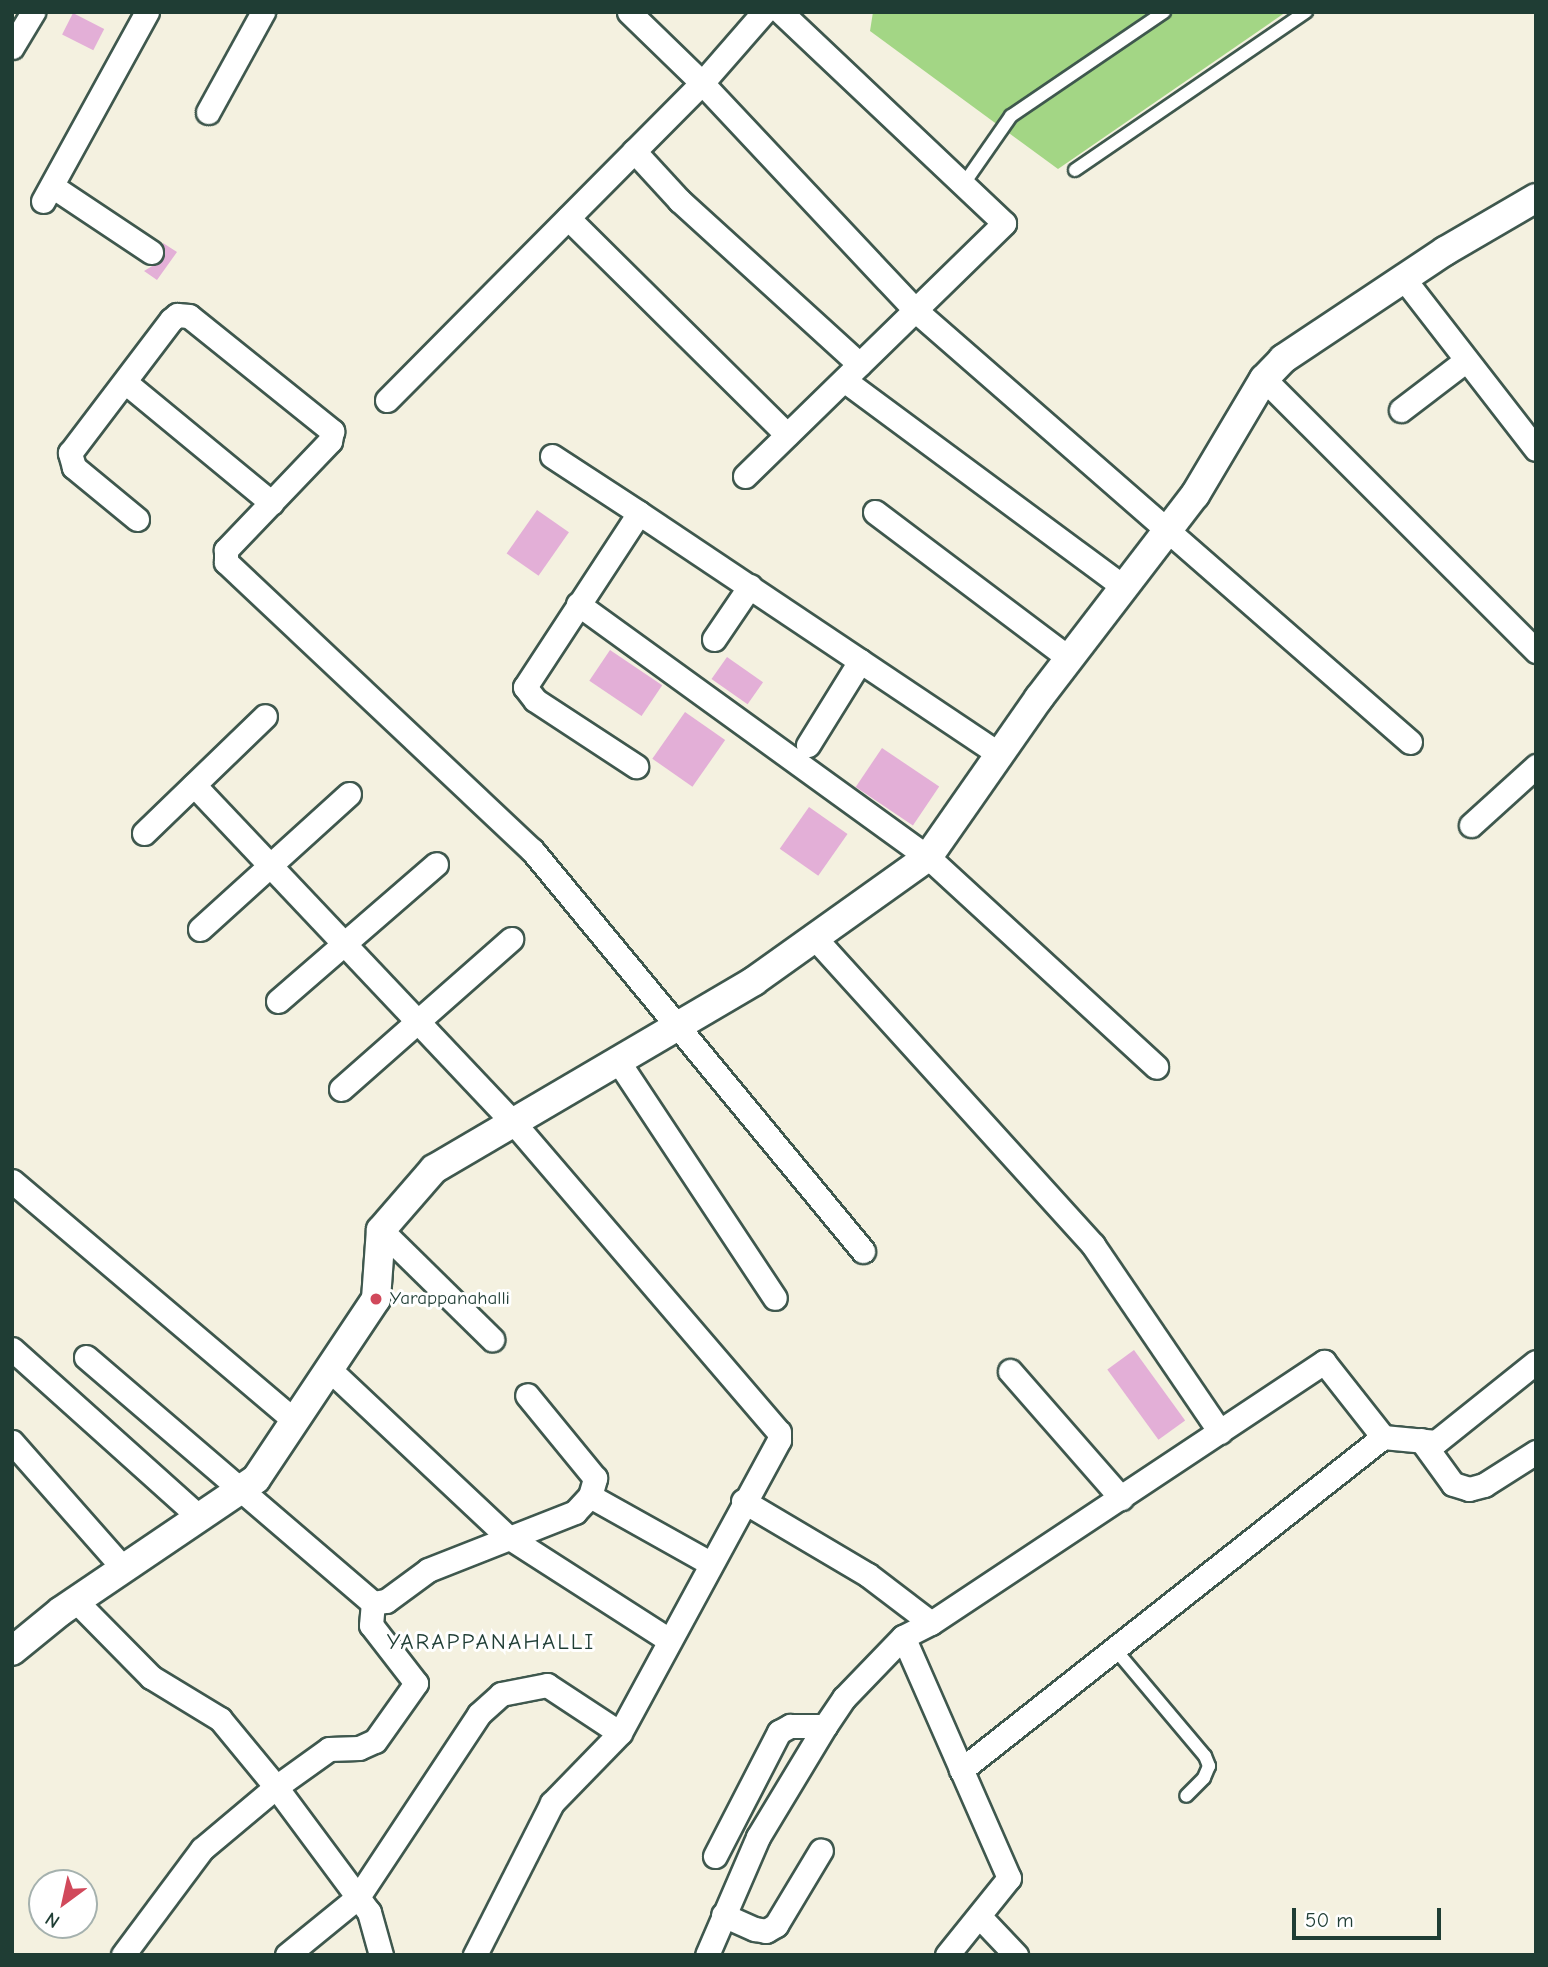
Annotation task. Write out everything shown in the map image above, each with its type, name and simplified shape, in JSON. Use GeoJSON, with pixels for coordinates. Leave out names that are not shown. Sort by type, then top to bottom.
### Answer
{"type":"FeatureCollection","features":[{"type":"Feature","properties":{"kind":"street"},"geometry":{"type":"LineString","coordinates":[[12,47],[33,12]]}},
{"type":"Feature","properties":{"kind":"street"},"geometry":{"type":"LineString","coordinates":[[147,12],[48,194],[151,252]]}},
{"type":"Feature","properties":{"kind":"street"},"geometry":{"type":"LineString","coordinates":[[208,112],[263,12]]}},
{"type":"Feature","properties":{"kind":"street"},"geometry":{"type":"LineString","coordinates":[[629,12],[702,83],[915,310],[1410,742]]}},
{"type":"Feature","properties":{"kind":"street"},"geometry":{"type":"LineString","coordinates":[[387,400],[702,83],[764,12]]}},
{"type":"Feature","properties":{"kind":"street"},"geometry":{"type":"LineString","coordinates":[[745,476],[1004,223],[781,12]]}},
{"type":"Feature","properties":{"kind":"street"},"geometry":{"type":"LineString","coordinates":[[634,151],[679,200],[851,372],[1124,587]]}},
{"type":"Feature","properties":{"kind":"street"},"geometry":{"type":"LineString","coordinates":[[12,1651],[76,1601],[256,1479],[376,1299],[381,1230],[434,1169],[754,981],[813,936],[928,857],[1069,658],[1169,529],[1264,379],[1283,359],[1404,279],[1536,198]]}},
{"type":"Feature","properties":{"kind":"street"},"geometry":{"type":"LineString","coordinates":[[568,218],[787,435]]}},
{"type":"Feature","properties":{"kind":"street"},"geometry":{"type":"LineString","coordinates":[[1404,279],[1465,361],[1536,449]]}},
{"type":"Feature","properties":{"kind":"street"},"geometry":{"type":"LineString","coordinates":[[137,519],[69,460],[171,320],[177,315],[189,316],[329,426],[330,441],[226,550],[226,562],[533,850],[863,1251]]}},
{"type":"Feature","properties":{"kind":"street"},"geometry":{"type":"LineString","coordinates":[[1401,410],[1465,361]]}},
{"type":"Feature","properties":{"kind":"street"},"geometry":{"type":"LineString","coordinates":[[1264,379],[1536,650]]}},
{"type":"Feature","properties":{"kind":"street"},"geometry":{"type":"LineString","coordinates":[[125,382],[272,503]]}},
{"type":"Feature","properties":{"kind":"street"},"geometry":{"type":"LineString","coordinates":[[552,456],[1000,755]]}},
{"type":"Feature","properties":{"kind":"street"},"geometry":{"type":"LineString","coordinates":[[876,512],[1069,658]]}},
{"type":"Feature","properties":{"kind":"street"},"geometry":{"type":"LineString","coordinates":[[636,766],[535,699],[525,687],[639,513]]}},
{"type":"Feature","properties":{"kind":"street"},"geometry":{"type":"LineString","coordinates":[[715,639],[750,586]]}},
{"type":"Feature","properties":{"kind":"street"},"geometry":{"type":"LineString","coordinates":[[578,604],[928,857],[1156,1067]]}},
{"type":"Feature","properties":{"kind":"street"},"geometry":{"type":"LineString","coordinates":[[808,745],[860,661]]}},
{"type":"Feature","properties":{"kind":"street"},"geometry":{"type":"LineString","coordinates":[[144,833],[265,716]]}},
{"type":"Feature","properties":{"kind":"street"},"geometry":{"type":"LineString","coordinates":[[1471,825],[1536,766]]}},
{"type":"Feature","properties":{"kind":"street"},"geometry":{"type":"LineString","coordinates":[[194,785],[513,1122],[773,1422],[779,1440],[743,1501],[620,1733],[552,1803],[475,1955]]}},
{"type":"Feature","properties":{"kind":"street"},"geometry":{"type":"LineString","coordinates":[[200,929],[349,794]]}},
{"type":"Feature","properties":{"kind":"street"},"geometry":{"type":"LineString","coordinates":[[278,1001],[436,864]]}},
{"type":"Feature","properties":{"kind":"street"},"geometry":{"type":"LineString","coordinates":[[813,936],[1093,1245],[1220,1432]]}},
{"type":"Feature","properties":{"kind":"street"},"geometry":{"type":"LineString","coordinates":[[341,1089],[511,939]]}},
{"type":"Feature","properties":{"kind":"street"},"geometry":{"type":"LineString","coordinates":[[618,1061],[775,1298]]}},
{"type":"Feature","properties":{"kind":"street"},"geometry":{"type":"LineString","coordinates":[[12,1181],[295,1421]]}},
{"type":"Feature","properties":{"kind":"street"},"geometry":{"type":"LineString","coordinates":[[381,1230],[492,1339]]}},
{"type":"Feature","properties":{"kind":"street"},"geometry":{"type":"LineString","coordinates":[[12,1349],[199,1517]]}},
{"type":"Feature","properties":{"kind":"street"},"geometry":{"type":"LineString","coordinates":[[86,1357],[373,1603],[386,1601],[428,1570],[508,1536],[575,1512],[590,1496],[595,1478],[527,1395]]}},
{"type":"Feature","properties":{"kind":"street"},"geometry":{"type":"LineString","coordinates":[[707,1955],[758,1838],[825,1726],[844,1698],[903,1637],[931,1623],[1324,1362],[1384,1437]]}},
{"type":"Feature","properties":{"kind":"street"},"geometry":{"type":"LineString","coordinates":[[961,1770],[1384,1437],[1437,1442],[1536,1362]]}},
{"type":"Feature","properties":{"kind":"street"},"geometry":{"type":"LineString","coordinates":[[329,1368],[508,1536],[669,1640]]}},
{"type":"Feature","properties":{"kind":"street"},"geometry":{"type":"LineString","coordinates":[[1010,1371],[1121,1498]]}},
{"type":"Feature","properties":{"kind":"street"},"geometry":{"type":"LineString","coordinates":[[1421,1440],[1453,1484],[1468,1489],[1484,1486],[1536,1452]]}},
{"type":"Feature","properties":{"kind":"street"},"geometry":{"type":"LineString","coordinates":[[12,1441],[124,1569]]}},
{"type":"Feature","properties":{"kind":"street"},"geometry":{"type":"LineString","coordinates":[[590,1496],[710,1563]]}},
{"type":"Feature","properties":{"kind":"street"},"geometry":{"type":"LineString","coordinates":[[743,1501],[868,1576],[931,1623]]}},
{"type":"Feature","properties":{"kind":"street"},"geometry":{"type":"LineString","coordinates":[[76,1601],[151,1677],[220,1719],[276,1787],[369,1912],[381,1955]]}},
{"type":"Feature","properties":{"kind":"street"},"geometry":{"type":"LineString","coordinates":[[123,1955],[202,1849],[276,1787],[329,1749],[359,1748],[375,1741],[416,1684],[371,1625],[373,1603]]}},
{"type":"Feature","properties":{"kind":"street"},"geometry":{"type":"LineString","coordinates":[[903,1637],[1009,1878],[947,1955]]}},
{"type":"Feature","properties":{"kind":"street"},"geometry":{"type":"LineString","coordinates":[[287,1955],[358,1897],[479,1714],[500,1694],[547,1685],[620,1733]]}},
{"type":"Feature","properties":{"kind":"street"},"geometry":{"type":"LineString","coordinates":[[715,1856],[779,1732],[790,1726],[825,1726]]}},
{"type":"Feature","properties":{"kind":"street"},"geometry":{"type":"LineString","coordinates":[[723,1915],[766,1931],[776,1924],[821,1850]]}},
{"type":"Feature","properties":{"kind":"street"},"geometry":{"type":"LineString","coordinates":[[979,1916],[1016,1955]]}},
{"type":"Feature","properties":{"kind":"lane"},"geometry":{"type":"LineString","coordinates":[[963,185],[1011,116],[1164,12]]}},
{"type":"Feature","properties":{"kind":"lane"},"geometry":{"type":"LineString","coordinates":[[1075,170],[1306,12]]}},
{"type":"Feature","properties":{"kind":"lane"},"geometry":{"type":"LineString","coordinates":[[1114,1648],[1205,1756],[1209,1766],[1204,1778],[1185,1796]]}},
{"type":"Feature","properties":{"kind":"green space"},"geometry":{"type":"Polygon","coordinates":[[[873,12],[1286,12],[1058,169],[870,31],[873,12]]]}},
{"type":"Feature","properties":{"kind":"building"},"geometry":{"type":"Polygon","coordinates":[[[73,13],[104,29],[93,50],[62,34],[73,13]]]}},
{"type":"Feature","properties":{"kind":"building"},"geometry":{"type":"Polygon","coordinates":[[[163,243],[177,252],[157,280],[144,271],[162,260],[163,243]]]}},
{"type":"Feature","properties":{"kind":"building"},"geometry":{"type":"Polygon","coordinates":[[[537,510],[569,532],[539,576],[507,553],[537,510]]]}},
{"type":"Feature","properties":{"kind":"building"},"geometry":{"type":"Polygon","coordinates":[[[610,650],[662,685],[642,716],[589,681],[610,650]]]}},
{"type":"Feature","properties":{"kind":"building"},"geometry":{"type":"Polygon","coordinates":[[[727,657],[763,682],[748,704],[712,679],[727,657]]]}},
{"type":"Feature","properties":{"kind":"building"},"geometry":{"type":"Polygon","coordinates":[[[685,712],[725,740],[692,787],[652,759],[685,712]]]}},
{"type":"Feature","properties":{"kind":"building"},"geometry":{"type":"Polygon","coordinates":[[[882,748],[939,787],[913,826],[856,787],[882,748]]]}},
{"type":"Feature","properties":{"kind":"building"},"geometry":{"type":"Polygon","coordinates":[[[809,807],[848,834],[818,876],[780,849],[809,807]]]}},
{"type":"Feature","properties":{"kind":"building"},"geometry":{"type":"Polygon","coordinates":[[[1134,1350],[1185,1420],[1158,1440],[1107,1369],[1134,1350]]]}},
{"type":"Feature","properties":{"kind":"place","name":"Yarappanahalli"},"geometry":{"type":"Point","coordinates":[376,1299]}},
{"type":"Feature","properties":{"kind":"district","name":"YARAPPANAHALLI"},"geometry":{"type":"Point","coordinates":[491,1642]}}]}
